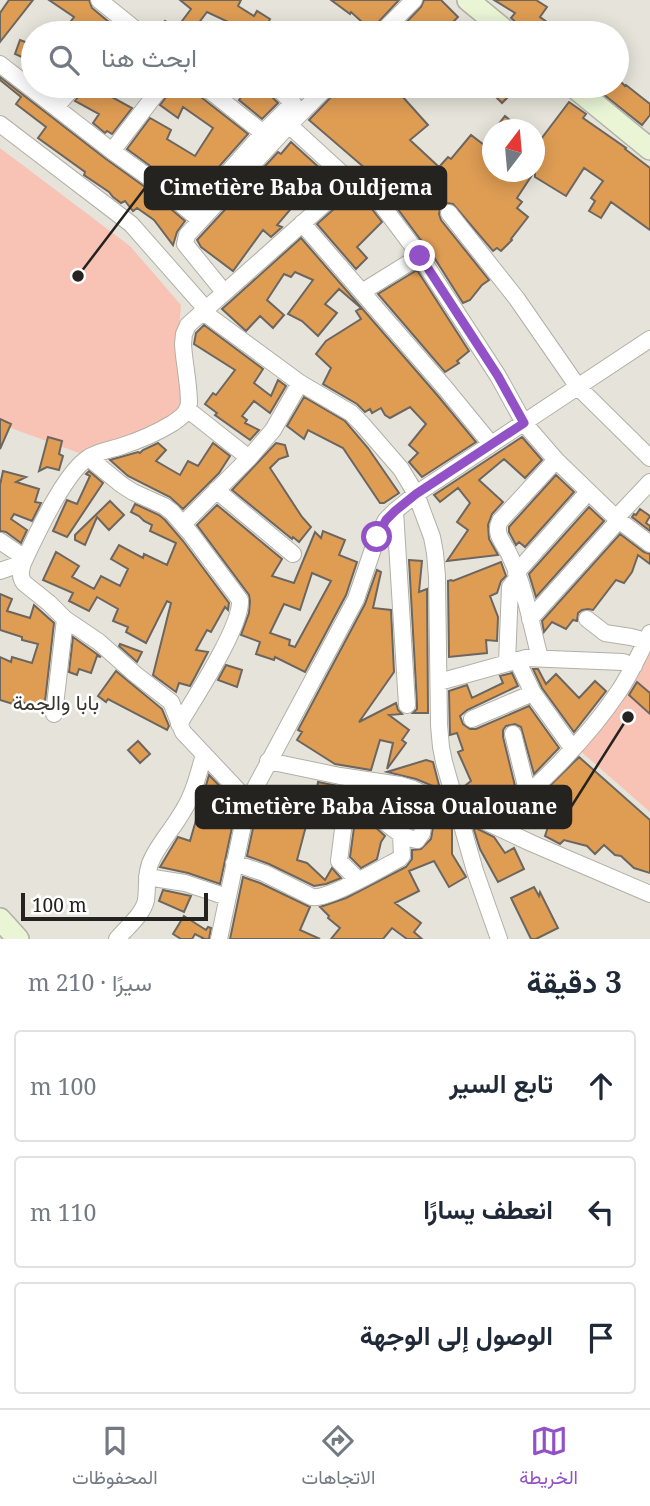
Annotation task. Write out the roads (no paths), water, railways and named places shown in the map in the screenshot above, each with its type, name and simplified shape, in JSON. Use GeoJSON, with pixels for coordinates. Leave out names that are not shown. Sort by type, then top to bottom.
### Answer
{"type":"FeatureCollection","features":[{"type":"Feature","properties":{"kind":"main road"},"geometry":{"type":"LineString","coordinates":[[468,0],[493,21]]}},
{"type":"Feature","properties":{"kind":"main road"},"geometry":{"type":"LineString","coordinates":[[588,98],[650,149]]}},
{"type":"Feature","properties":{"kind":"main road"},"geometry":{"type":"LineString","coordinates":[[0,919],[18,939]]}},
{"type":"Feature","properties":{"kind":"street"},"geometry":{"type":"LineString","coordinates":[[99,0],[119,21]]}},
{"type":"Feature","properties":{"kind":"street"},"geometry":{"type":"LineString","coordinates":[[393,21],[414,0]]}},
{"type":"Feature","properties":{"kind":"street"},"geometry":{"type":"LineString","coordinates":[[0,64],[21,80]]}},
{"type":"Feature","properties":{"kind":"street"},"geometry":{"type":"LineString","coordinates":[[44,98],[196,216]]}},
{"type":"Feature","properties":{"kind":"street"},"geometry":{"type":"LineString","coordinates":[[56,107],[64,98]]}},
{"type":"Feature","properties":{"kind":"street"},"geometry":{"type":"LineString","coordinates":[[112,151],[153,98]]}},
{"type":"Feature","properties":{"kind":"street"},"geometry":{"type":"LineString","coordinates":[[219,98],[262,133]]}},
{"type":"Feature","properties":{"kind":"street"},"geometry":{"type":"LineString","coordinates":[[287,98],[297,108]]}},
{"type":"Feature","properties":{"kind":"street"},"geometry":{"type":"LineString","coordinates":[[224,292],[185,244],[187,235],[196,216],[262,133],[311,98]]}},
{"type":"Feature","properties":{"kind":"street"},"geometry":{"type":"LineString","coordinates":[[196,216],[289,125],[297,108]]}},
{"type":"Feature","properties":{"kind":"street"},"geometry":{"type":"LineString","coordinates":[[0,124],[131,224],[203,309],[300,383],[351,413],[401,469],[416,494],[436,553],[441,747],[475,871],[499,939]]}},
{"type":"Feature","properties":{"kind":"street"},"geometry":{"type":"LineString","coordinates":[[289,125],[350,181],[369,188],[420,256],[498,376],[524,423],[588,492],[650,544]]}},
{"type":"Feature","properties":{"kind":"street"},"geometry":{"type":"LineString","coordinates":[[248,801],[183,732],[171,702],[99,642],[65,619],[22,579],[21,573],[24,560],[73,472],[89,457],[158,433],[180,418],[187,409],[189,403],[184,334],[188,325],[350,181]]}},
{"type":"Feature","properties":{"kind":"street"},"geometry":{"type":"LineString","coordinates":[[449,213],[517,299],[578,387],[650,458]]}},
{"type":"Feature","properties":{"kind":"street"},"geometry":{"type":"LineString","coordinates":[[302,223],[491,444]]}},
{"type":"Feature","properties":{"kind":"street"},"geometry":{"type":"LineString","coordinates":[[362,292],[420,256]]}},
{"type":"Feature","properties":{"kind":"street"},"geometry":{"type":"LineString","coordinates":[[219,939],[248,801],[356,599],[377,537],[386,520],[416,494],[650,339]]}},
{"type":"Feature","properties":{"kind":"street"},"geometry":{"type":"LineString","coordinates":[[183,524],[273,430],[300,383]]}},
{"type":"Feature","properties":{"kind":"street"},"geometry":{"type":"LineString","coordinates":[[187,409],[249,458]]}},
{"type":"Feature","properties":{"kind":"street"},"geometry":{"type":"LineString","coordinates":[[89,457],[122,485],[164,506],[183,524],[238,597],[238,618],[179,724]]}},
{"type":"Feature","properties":{"kind":"street"},"geometry":{"type":"LineString","coordinates":[[540,658],[518,577],[512,559],[500,539],[497,526],[556,460]]}},
{"type":"Feature","properties":{"kind":"street"},"geometry":{"type":"LineString","coordinates":[[530,619],[650,482]]}},
{"type":"Feature","properties":{"kind":"street"},"geometry":{"type":"LineString","coordinates":[[216,491],[293,554]]}},
{"type":"Feature","properties":{"kind":"street"},"geometry":{"type":"LineString","coordinates":[[573,749],[512,662],[510,587],[588,492]]}},
{"type":"Feature","properties":{"kind":"street"},"geometry":{"type":"LineString","coordinates":[[395,511],[407,705]]}},
{"type":"Feature","properties":{"kind":"street"},"geometry":{"type":"LineString","coordinates":[[0,541],[24,560]]}},
{"type":"Feature","properties":{"kind":"street"},"geometry":{"type":"LineString","coordinates":[[0,571],[24,560]]}},
{"type":"Feature","properties":{"kind":"street"},"geometry":{"type":"LineString","coordinates":[[54,714],[65,619]]}},
{"type":"Feature","properties":{"kind":"street"},"geometry":{"type":"LineString","coordinates":[[493,825],[528,794],[588,732],[619,691],[648,637],[605,633],[587,620]]}},
{"type":"Feature","properties":{"kind":"street"},"geometry":{"type":"LineString","coordinates":[[439,682],[526,658],[623,662],[634,666]]}},
{"type":"Feature","properties":{"kind":"street"},"geometry":{"type":"LineString","coordinates":[[472,719],[533,693]]}},
{"type":"Feature","properties":{"kind":"street"},"geometry":{"type":"LineString","coordinates":[[513,734],[528,794]]}},
{"type":"Feature","properties":{"kind":"street"},"geometry":{"type":"LineString","coordinates":[[117,939],[144,906],[147,877],[153,856],[191,798],[204,755]]}},
{"type":"Feature","properties":{"kind":"street"},"geometry":{"type":"LineString","coordinates":[[268,761],[349,778],[400,785],[650,894]]}},
{"type":"Feature","properties":{"kind":"street"},"geometry":{"type":"LineString","coordinates":[[349,778],[339,860],[358,880]]}},
{"type":"Feature","properties":{"kind":"street"},"geometry":{"type":"LineString","coordinates":[[346,801],[365,806],[401,834],[414,840],[420,837],[428,796]]}},
{"type":"Feature","properties":{"kind":"street"},"geometry":{"type":"LineString","coordinates":[[234,863],[264,873],[318,898],[399,859],[402,856],[401,834]]}},
{"type":"Feature","properties":{"kind":"street"},"geometry":{"type":"LineString","coordinates":[[147,877],[186,883],[228,897]]}},
{"type":"Feature","properties":{"kind":"place","name":"Cimetière Baba Ouldjema"},"geometry":{"type":"Point","coordinates":[78,276]}},
{"type":"Feature","properties":{"kind":"place","name":"Cimetière Baba Aissa Oualouane"},"geometry":{"type":"Point","coordinates":[628,717]}},
{"type":"Feature","properties":{"kind":"district","name":"بابا والجمة"},"geometry":{"type":"Point","coordinates":[56,703]}}]}
